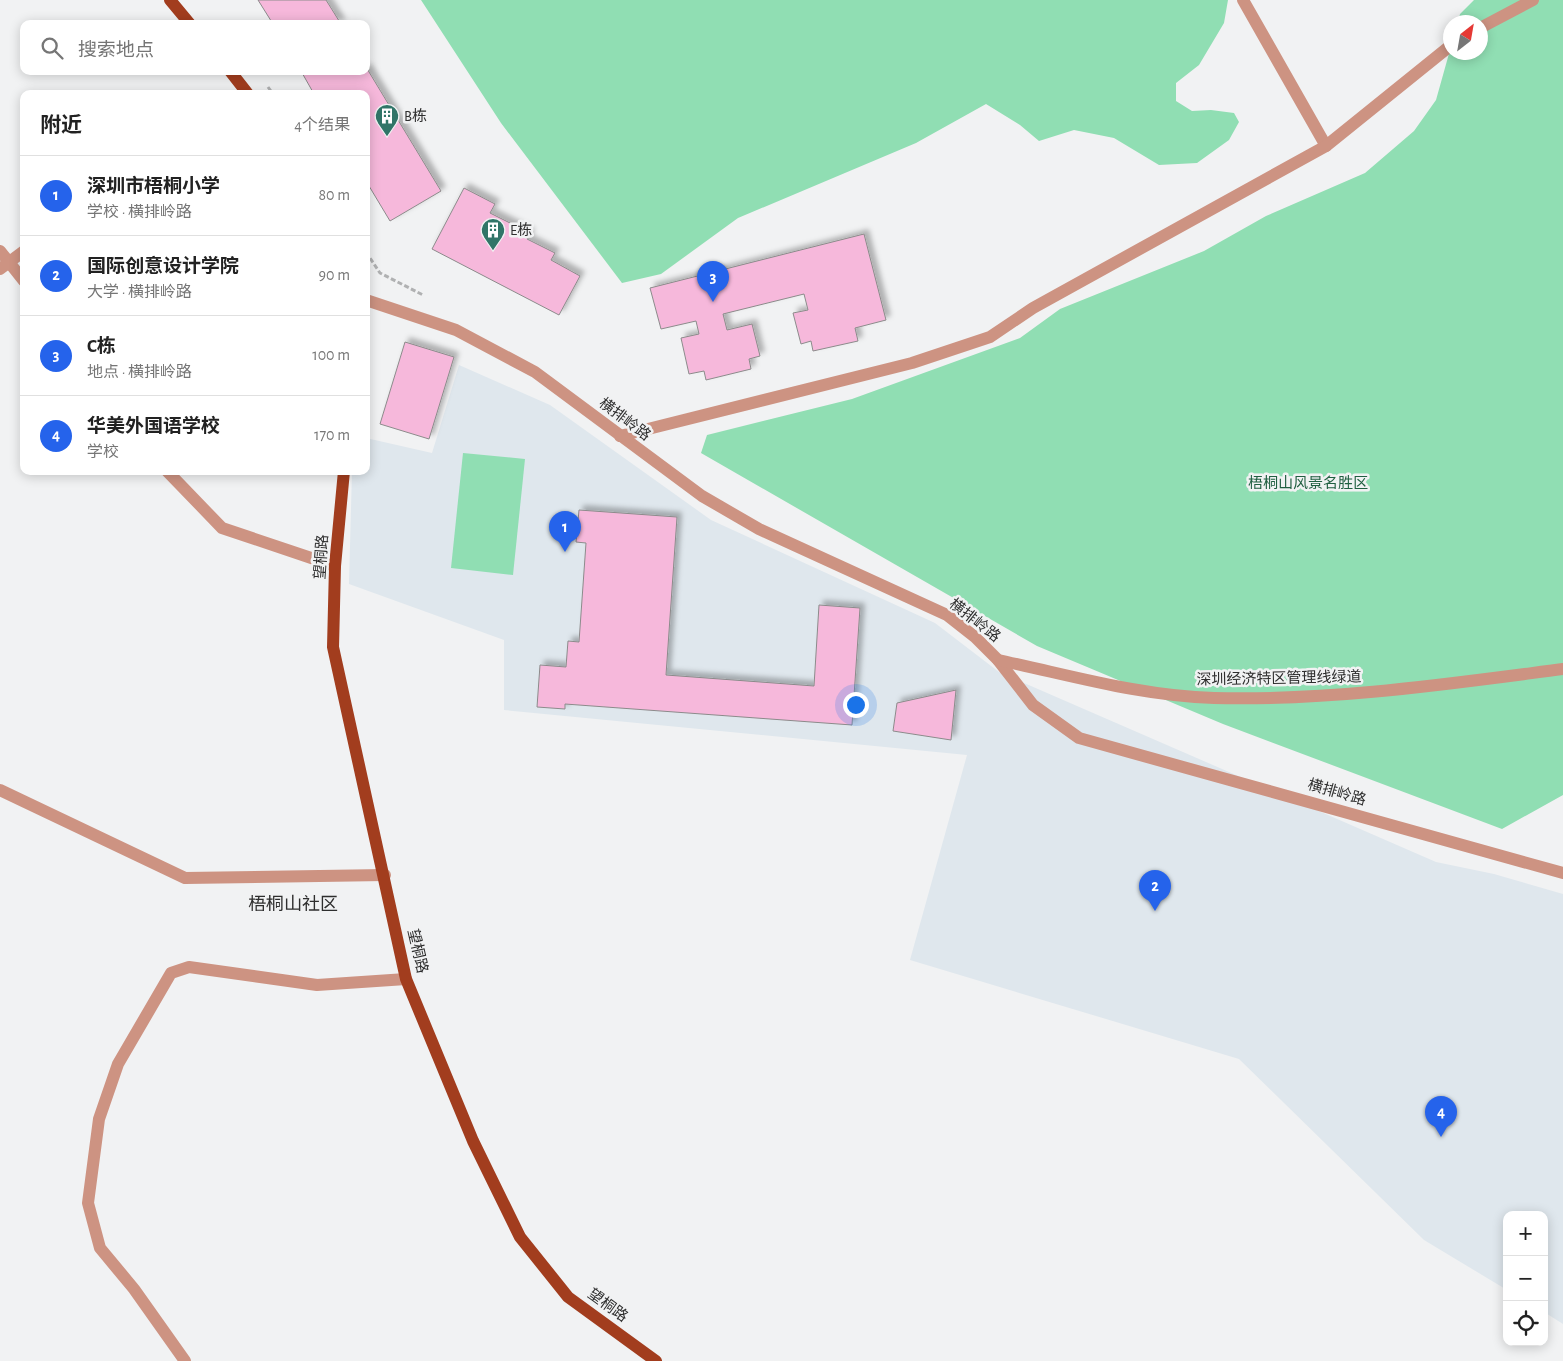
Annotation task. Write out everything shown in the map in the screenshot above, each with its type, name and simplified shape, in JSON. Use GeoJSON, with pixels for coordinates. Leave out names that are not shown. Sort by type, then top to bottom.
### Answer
{"type":"FeatureCollection","features":[{"type":"Feature","properties":{"kind":"main road"},"geometry":{"type":"LineString","coordinates":[[170,0],[187,20]]}},
{"type":"Feature","properties":{"kind":"main road"},"geometry":{"type":"LineString","coordinates":[[233,75],[243,90]]}},
{"type":"Feature","properties":{"kind":"main road","name":"望桐路"},"geometry":{"type":"LineString","coordinates":[[344,475],[335,566],[333,647],[385,875],[406,978],[474,1141],[520,1237],[568,1297],[656,1361]]}},
{"type":"Feature","properties":{"kind":"street"},"geometry":{"type":"LineString","coordinates":[[1243,0],[1326,146]]}},
{"type":"Feature","properties":{"kind":"street"},"geometry":{"type":"LineString","coordinates":[[1488,24],[1533,0]]}},
{"type":"Feature","properties":{"kind":"street"},"geometry":{"type":"LineString","coordinates":[[620,436],[912,363],[990,337],[1033,308],[1326,146],[1443,52]]}},
{"type":"Feature","properties":{"kind":"street"},"geometry":{"type":"LineString","coordinates":[[0,251],[4,266],[20,278]]}},
{"type":"Feature","properties":{"kind":"street"},"geometry":{"type":"LineString","coordinates":[[4,266],[20,254]]}},
{"type":"Feature","properties":{"kind":"street","name":"横排岭路"},"geometry":{"type":"LineString","coordinates":[[370,301],[456,330],[535,372],[702,496],[759,529],[873,579],[947,615],[975,637],[998,660],[1033,706],[1080,738],[1563,873]]}},
{"type":"Feature","properties":{"kind":"street"},"geometry":{"type":"LineString","coordinates":[[171,475],[222,528],[335,566]]}},
{"type":"Feature","properties":{"kind":"street","name":"深圳经济特区管理线绿道"},"geometry":{"type":"LineString","coordinates":[[998,660],[1125,689],[1213,698],[1382,693],[1563,669]]}},
{"type":"Feature","properties":{"kind":"street"},"geometry":{"type":"LineString","coordinates":[[0,790],[185,878],[385,875]]}},
{"type":"Feature","properties":{"kind":"street"},"geometry":{"type":"LineString","coordinates":[[186,1361],[134,1289],[100,1248],[88,1203],[99,1119],[118,1064],[172,973],[190,967],[317,985],[406,978]]}},
{"type":"Feature","properties":{"kind":"shaded area"},"geometry":{"type":"Polygon","coordinates":[[[459,365],[550,405],[711,520],[935,623],[999,672],[1436,862],[1494,874],[1563,894],[1563,1324],[1548,1315],[1548,1211],[1503,1211],[1503,1288],[1424,1240],[1239,1059],[910,960],[967,755],[504,710],[504,640],[349,584],[352,475],[370,475],[370,439],[432,453],[459,365]]]}},
{"type":"Feature","properties":{"kind":"green space"},"geometry":{"type":"Polygon","coordinates":[[[421,0],[1228,0],[1224,23],[1199,65],[1176,83],[1176,101],[1192,111],[1211,110],[1234,113],[1239,122],[1229,140],[1197,163],[1159,165],[1114,138],[1074,130],[1039,141],[1020,125],[986,104],[916,143],[738,218],[661,274],[622,283],[501,123],[421,0]]]}},
{"type":"Feature","properties":{"kind":"green space","name":"梧桐山风景名胜区"},"geometry":{"type":"Polygon","coordinates":[[[1474,0],[1563,0],[1563,795],[1502,829],[1223,724],[1037,646],[701,453],[707,435],[852,399],[1020,338],[1060,309],[1204,251],[1266,216],[1365,173],[1414,131],[1436,100],[1447,60],[1488,60],[1488,15],[1460,14],[1474,0]]]}},
{"type":"Feature","properties":{"kind":"green space"},"geometry":{"type":"Polygon","coordinates":[[[463,453],[525,459],[513,575],[451,568],[463,453]]]}},
{"type":"Feature","properties":{"kind":"building"},"geometry":{"type":"Polygon","coordinates":[[[258,0],[326,0],[338,20],[270,20],[258,0]]]}},
{"type":"Feature","properties":{"kind":"building","name":"B栋"},"geometry":{"type":"Polygon","coordinates":[[[370,74],[441,191],[390,221],[370,188],[370,90],[312,90],[303,75],[370,74]]]}},
{"type":"Feature","properties":{"kind":"building","name":"E栋"},"geometry":{"type":"Polygon","coordinates":[[[464,188],[495,204],[490,213],[530,233],[527,239],[555,253],[551,260],[580,276],[559,315],[432,249],[464,188]]]}},
{"type":"Feature","properties":{"kind":"building"},"geometry":{"type":"Polygon","coordinates":[[[864,234],[886,320],[855,328],[858,341],[813,351],[811,341],[801,344],[793,313],[808,310],[804,294],[723,314],[727,330],[752,324],[760,356],[749,359],[751,369],[706,380],[704,371],[689,374],[681,338],[699,334],[696,321],[661,329],[650,288],[864,234]]]}},
{"type":"Feature","properties":{"kind":"building"},"geometry":{"type":"Polygon","coordinates":[[[405,342],[454,357],[429,439],[380,424],[405,342]]]}},
{"type":"Feature","properties":{"kind":"building"},"geometry":{"type":"Polygon","coordinates":[[[579,510],[677,517],[666,675],[814,686],[819,605],[860,608],[852,725],[565,704],[565,709],[537,707],[540,665],[566,667],[568,641],[579,642],[586,543],[576,542],[579,510]]]}},
{"type":"Feature","properties":{"kind":"building"},"geometry":{"type":"Polygon","coordinates":[[[956,690],[951,740],[893,731],[897,703],[956,690]]]}},
{"type":"Feature","properties":{"kind":"place","name":"B栋"},"geometry":{"type":"Point","coordinates":[387,137]}},
{"type":"Feature","properties":{"kind":"place","name":"E栋"},"geometry":{"type":"Point","coordinates":[493,251]}},
{"type":"Feature","properties":{"kind":"place","name":"C栋"},"geometry":{"type":"Point","coordinates":[713,302]}},
{"type":"Feature","properties":{"kind":"place","name":"深圳市梧桐小学"},"geometry":{"type":"Point","coordinates":[565,552]}},
{"type":"Feature","properties":{"kind":"place","name":"国际创意设计学院"},"geometry":{"type":"Point","coordinates":[1155,911]}},
{"type":"Feature","properties":{"kind":"place","name":"华美外国语学校"},"geometry":{"type":"Point","coordinates":[1441,1137]}},
{"type":"Feature","properties":{"kind":"district","name":"梧桐山社区"},"geometry":{"type":"Point","coordinates":[293,904]}}]}
